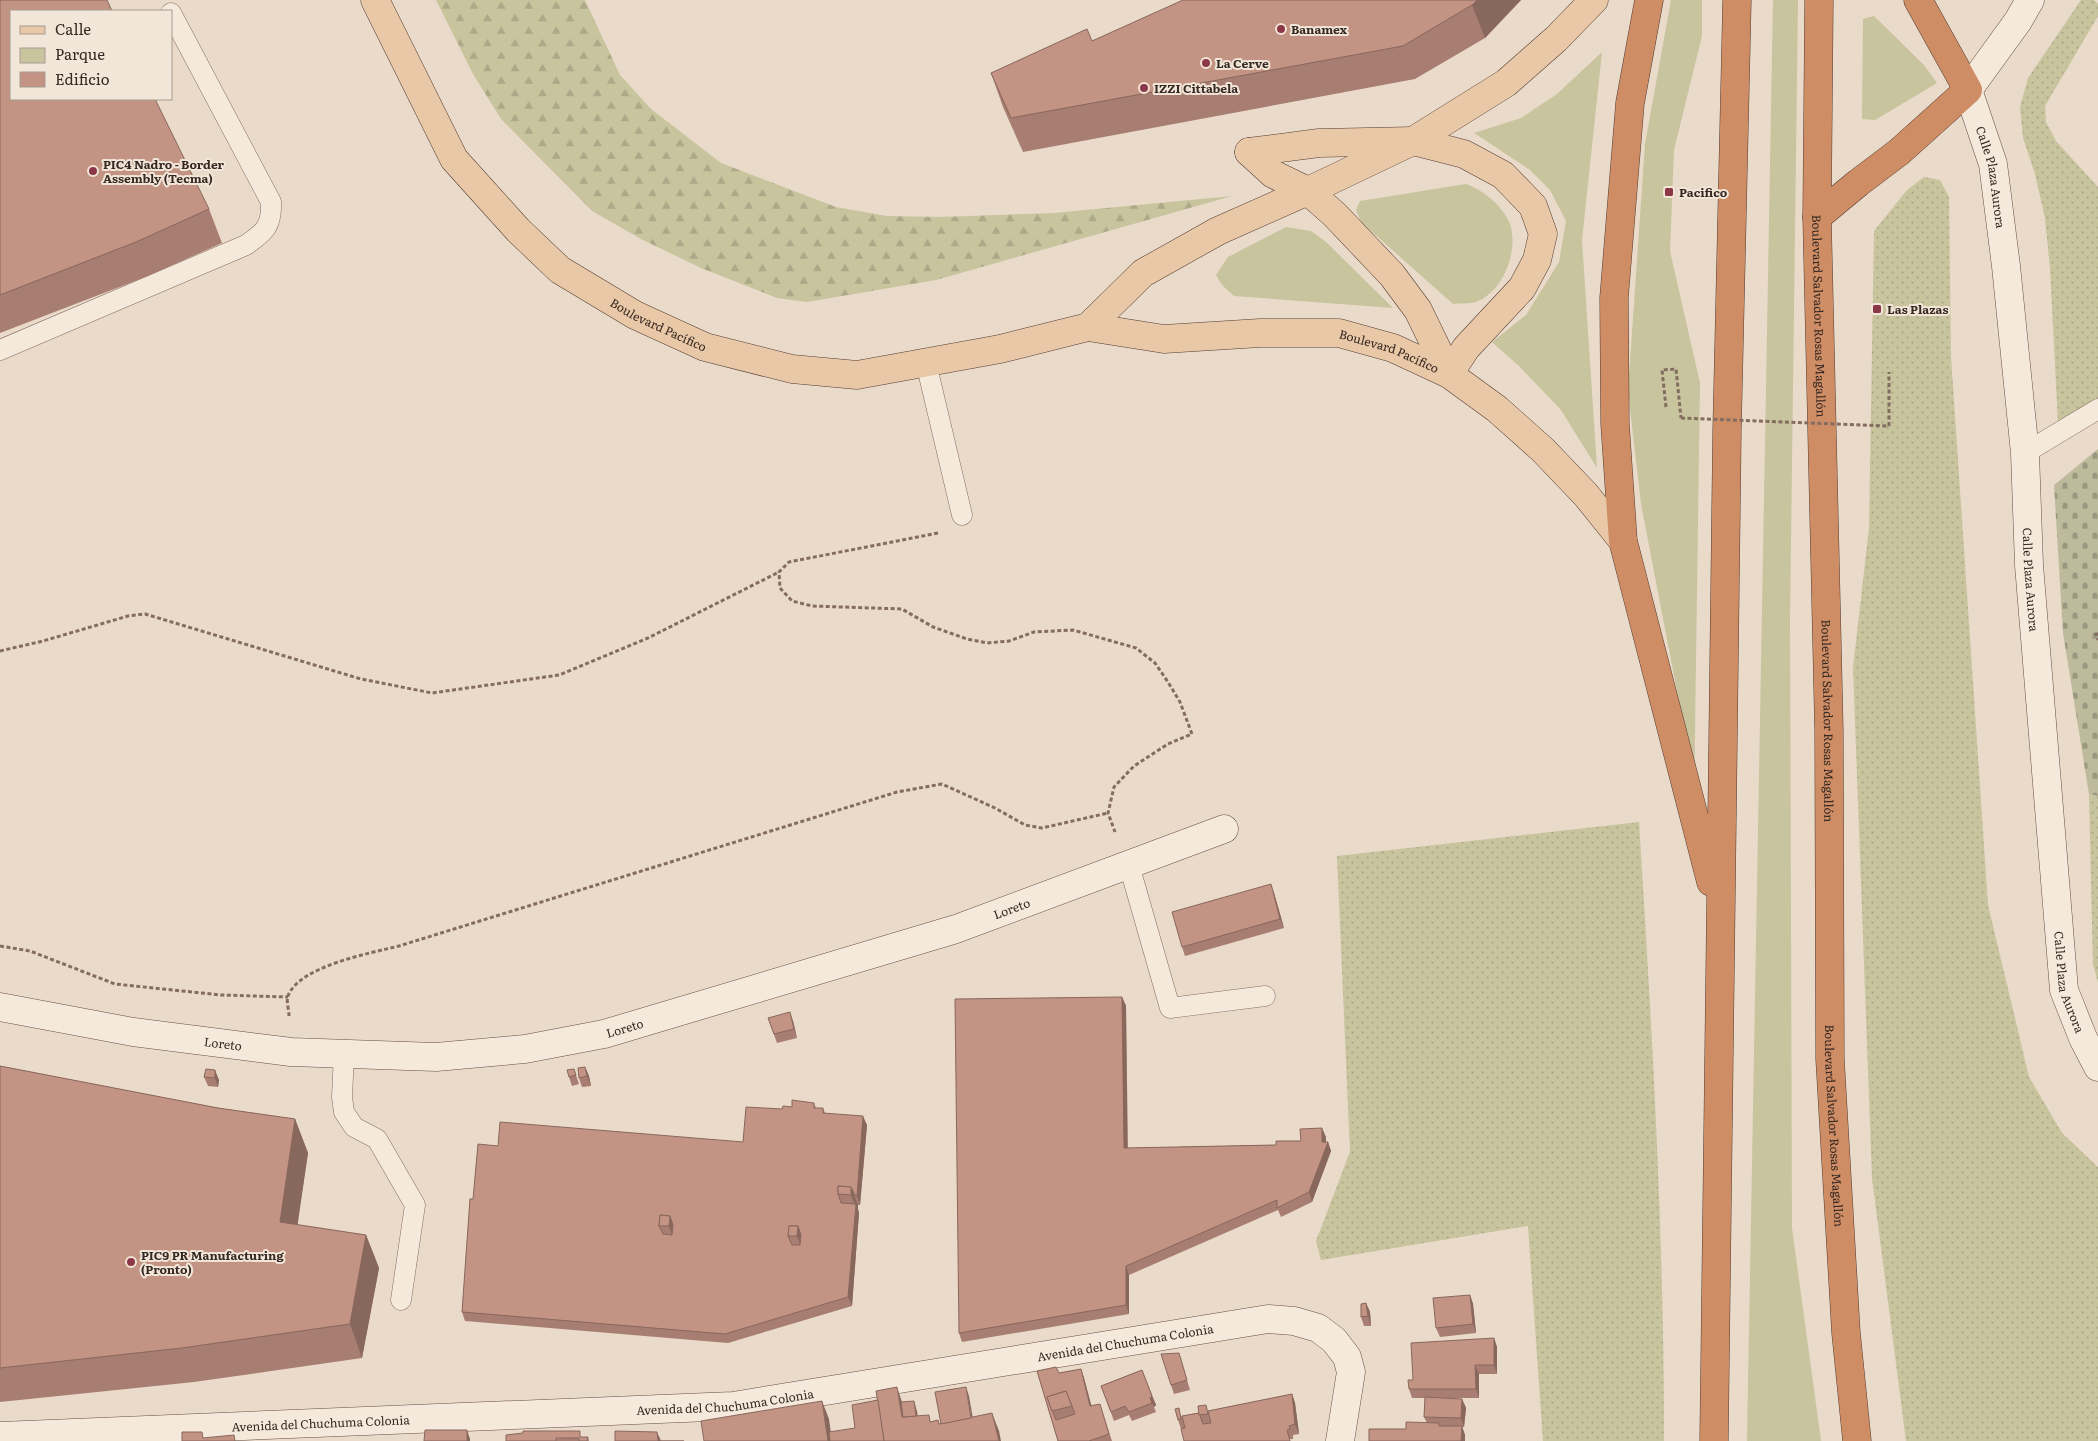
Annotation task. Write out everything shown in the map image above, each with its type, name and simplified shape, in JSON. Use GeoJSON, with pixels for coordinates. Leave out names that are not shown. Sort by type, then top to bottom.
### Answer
{"type":"FeatureCollection","features":[{"type":"Feature","properties":{"kind":"highway"},"geometry":{"type":"LineString","coordinates":[[1648,0],[1630,103],[1614,298],[1615,424],[1623,542],[1720,915]]}},
{"type":"Feature","properties":{"kind":"highway"},"geometry":{"type":"LineString","coordinates":[[1714,1441],[1720,915],[1736,0]]}},
{"type":"Feature","properties":{"kind":"highway","name":"Boulevard Salvador Rosas Magallón"},"geometry":{"type":"LineString","coordinates":[[1819,0],[1817,218],[1829,731],[1830,1059],[1846,1333],[1857,1441]]}},
{"type":"Feature","properties":{"kind":"highway"},"geometry":{"type":"LineString","coordinates":[[1817,218],[1858,183],[1899,152],[1968,90],[1918,0]]}},
{"type":"Feature","properties":{"kind":"main road","name":"Boulevard Pacífico"},"geometry":{"type":"LineString","coordinates":[[375,0],[454,159],[518,230],[560,270],[635,315],[714,349],[792,369],[857,375],[1000,349],[1088,327],[1164,339],[1260,333],[1339,333],[1393,348],[1449,374],[1497,409],[1544,450],[1586,495],[1623,542]]}},
{"type":"Feature","properties":{"kind":"main road"},"geometry":{"type":"LineString","coordinates":[[1088,327],[1143,273],[1218,231],[1413,141],[1506,82],[1556,39],[1594,0]]}},
{"type":"Feature","properties":{"kind":"main road"},"geometry":{"type":"LineString","coordinates":[[1413,141],[1464,154],[1503,176],[1533,206],[1543,234],[1537,260],[1522,288],[1466,348],[1449,374],[1418,310],[1392,275],[1335,215],[1308,191],[1273,174],[1249,152],[1319,143],[1413,141]]}},
{"type":"Feature","properties":{"kind":"street"},"geometry":{"type":"LineString","coordinates":[[1968,90],[2018,21],[2030,0]]}},
{"type":"Feature","properties":{"kind":"street","name":"Calle Plaza Aurora"},"geometry":{"type":"LineString","coordinates":[[1968,90],[1993,164],[2006,266],[2025,453],[2029,565],[2064,990],[2082,1038],[2098,1066]]}},
{"type":"Feature","properties":{"kind":"street","name":"Loreto"},"geometry":{"type":"LineString","coordinates":[[0,1007],[133,1032],[291,1052],[446,1056],[525,1049],[604,1034],[956,929],[1224,829]]}},
{"type":"Feature","properties":{"kind":"street","name":"Avenida del Chuchuma Colonia"},"geometry":{"type":"LineString","coordinates":[[0,1436],[734,1406],[1268,1319],[1294,1321],[1318,1328],[1334,1340],[1347,1357],[1351,1372],[1340,1441]]}},
{"type":"Feature","properties":{"kind":"lane"},"geometry":{"type":"LineString","coordinates":[[0,350],[246,245],[267,228],[271,218],[271,202],[172,14]]}},
{"type":"Feature","properties":{"kind":"lane"},"geometry":{"type":"LineString","coordinates":[[926,363],[962,515]]}},
{"type":"Feature","properties":{"kind":"lane"},"geometry":{"type":"LineString","coordinates":[[2025,453],[2098,409]]}},
{"type":"Feature","properties":{"kind":"lane"},"geometry":{"type":"LineString","coordinates":[[1128,865],[1170,1008],[1265,996]]}},
{"type":"Feature","properties":{"kind":"lane"},"geometry":{"type":"LineString","coordinates":[[344,1054],[342,1097],[344,1112],[354,1127],[377,1139],[415,1205],[401,1300]]}},
{"type":"Feature","properties":{"kind":"path"},"geometry":{"type":"LineString","coordinates":[[1666,407],[1662,370],[1676,369],[1681,418],[1889,426],[1889,372]]}},
{"type":"Feature","properties":{"kind":"path"},"geometry":{"type":"LineString","coordinates":[[0,650],[43,641],[128,616],[145,614],[361,679],[432,693],[559,675],[648,638],[779,572],[789,562],[942,532],[962,515]]}},
{"type":"Feature","properties":{"kind":"path"},"geometry":{"type":"LineString","coordinates":[[779,572],[780,588],[792,601],[812,606],[902,609],[933,627],[967,639],[987,643],[1009,641],[1034,632],[1073,630],[1136,648],[1155,663],[1180,702],[1192,734],[1168,744],[1134,766],[1114,787],[1108,813],[1128,865]]}},
{"type":"Feature","properties":{"kind":"path"},"geometry":{"type":"LineString","coordinates":[[2098,634],[2096,634],[2098,640]]}},
{"type":"Feature","properties":{"kind":"path"},"geometry":{"type":"LineString","coordinates":[[291,1052],[288,997],[299,980],[336,962],[399,946],[897,792],[942,784],[995,808],[1026,826],[1042,828],[1108,813]]}},
{"type":"Feature","properties":{"kind":"path"},"geometry":{"type":"LineString","coordinates":[[0,946],[30,951],[115,984],[221,995],[288,997]]}},
{"type":"Feature","properties":{"kind":"green space"},"geometry":{"type":"Polygon","coordinates":[[[436,0],[585,0],[620,75],[651,109],[721,163],[836,207],[887,216],[941,217],[1054,213],[1232,196],[936,280],[807,302],[777,298],[701,268],[641,239],[592,211],[501,119],[473,74],[436,0]]]}},
{"type":"Feature","properties":{"kind":"green space"},"geometry":{"type":"Polygon","coordinates":[[[1671,0],[1702,0],[1702,36],[1674,150],[1670,251],[1700,383],[1693,869],[1681,712],[1641,504],[1628,391],[1645,144],[1671,0]]]}},
{"type":"Feature","properties":{"kind":"green space"},"geometry":{"type":"Polygon","coordinates":[[[1773,0],[1798,0],[1790,619],[1792,1228],[1821,1441],[1747,1441],[1773,0]]]}},
{"type":"Feature","properties":{"kind":"green space"},"geometry":{"type":"Polygon","coordinates":[[[2081,0],[2094,0],[2098,4],[2098,16],[2045,106],[2046,122],[2056,141],[2098,187],[2098,398],[2058,423],[2050,268],[2045,218],[2035,174],[2023,138],[2020,107],[2028,78],[2081,0]]]}},
{"type":"Feature","properties":{"kind":"green space"},"geometry":{"type":"Polygon","coordinates":[[[1874,16],[1924,65],[1937,83],[1875,120],[1862,119],[1863,19],[1874,16]]]}},
{"type":"Feature","properties":{"kind":"green space"},"geometry":{"type":"Polygon","coordinates":[[[1602,52],[1582,240],[1597,468],[1561,410],[1519,366],[1492,342],[1526,315],[1559,262],[1566,221],[1550,190],[1530,170],[1474,133],[1521,118],[1557,94],[1602,52]]]}},
{"type":"Feature","properties":{"kind":"green space"},"geometry":{"type":"Polygon","coordinates":[[[1924,177],[1940,180],[1949,197],[1951,357],[1988,905],[2029,1077],[2062,1133],[2098,1167],[2098,1441],[1906,1441],[1872,1178],[1853,668],[1869,528],[1874,231],[1907,190],[1924,177]]]}},
{"type":"Feature","properties":{"kind":"green space"},"geometry":{"type":"Polygon","coordinates":[[[1466,184],[1486,195],[1503,211],[1510,224],[1512,246],[1510,258],[1501,280],[1486,297],[1476,302],[1453,304],[1361,222],[1356,210],[1360,201],[1466,184]]]}},
{"type":"Feature","properties":{"kind":"green space"},"geometry":{"type":"Polygon","coordinates":[[[1286,227],[1311,231],[1325,241],[1393,308],[1234,296],[1222,285],[1216,275],[1228,257],[1286,227]]]}},
{"type":"Feature","properties":{"kind":"green space"},"geometry":{"type":"Polygon","coordinates":[[[2098,449],[2098,796],[2089,794],[2063,633],[2054,485],[2098,449]]]}},
{"type":"Feature","properties":{"kind":"green space"},"geometry":{"type":"Polygon","coordinates":[[[2089,794],[2098,796],[2098,982],[2093,965],[2089,794]]]}},
{"type":"Feature","properties":{"kind":"green space"},"geometry":{"type":"Polygon","coordinates":[[[1639,822],[1660,1208],[1664,1441],[1543,1441],[1528,1226],[1321,1260],[1316,1241],[1350,1152],[1337,856],[1639,822]]]}},
{"type":"Feature","properties":{"kind":"building","name":"PIC4 Nadro - Border Assembly (Tecma)"},"geometry":{"type":"Polygon","coordinates":[[[0,0],[107,0],[112,10],[10,10],[10,100],[155,100],[209,209],[136,242],[0,295],[0,0]]]}},
{"type":"Feature","properties":{"kind":"building"},"geometry":{"type":"Polygon","coordinates":[[[1183,0],[1477,0],[1472,5],[1403,46],[1011,118],[991,73],[1087,29],[1092,41],[1183,0]]]}},
{"type":"Feature","properties":{"kind":"building"},"geometry":{"type":"Polygon","coordinates":[[[1271,884],[1280,919],[1182,947],[1172,912],[1271,884]]]}},
{"type":"Feature","properties":{"kind":"building"},"geometry":{"type":"Polygon","coordinates":[[[1122,997],[1124,1148],[1276,1145],[1276,1141],[1301,1141],[1300,1129],[1322,1128],[1322,1142],[1328,1142],[1309,1192],[1277,1208],[1277,1200],[1126,1266],[1126,1305],[959,1333],[955,999],[1122,997]]]}},
{"type":"Feature","properties":{"kind":"building"},"geometry":{"type":"Polygon","coordinates":[[[790,1012],[794,1029],[774,1034],[768,1018],[790,1012]]]}},
{"type":"Feature","properties":{"kind":"building"},"geometry":{"type":"Polygon","coordinates":[[[0,1066],[218,1108],[295,1119],[280,1222],[366,1235],[350,1324],[182,1348],[0,1368],[0,1066]]]}},
{"type":"Feature","properties":{"kind":"building"},"geometry":{"type":"Polygon","coordinates":[[[585,1067],[587,1076],[579,1078],[578,1068],[585,1067]]]}},
{"type":"Feature","properties":{"kind":"building"},"geometry":{"type":"Polygon","coordinates":[[[206,1069],[215,1070],[215,1078],[204,1077],[206,1069]]]}},
{"type":"Feature","properties":{"kind":"building"},"geometry":{"type":"Polygon","coordinates":[[[574,1069],[576,1075],[569,1077],[567,1070],[574,1069]]]}},
{"type":"Feature","properties":{"kind":"building"},"geometry":{"type":"Polygon","coordinates":[[[792,1100],[814,1103],[814,1108],[823,1108],[823,1113],[863,1116],[857,1196],[851,1187],[838,1186],[841,1203],[856,1204],[848,1297],[725,1334],[462,1312],[470,1199],[473,1199],[478,1144],[498,1146],[500,1122],[743,1142],[746,1107],[782,1109],[783,1106],[792,1107],[792,1100]],[[660,1215],[659,1226],[663,1234],[672,1235],[673,1225],[670,1216],[660,1215]],[[789,1226],[788,1236],[792,1245],[800,1245],[801,1235],[798,1226],[789,1226]]]}},
{"type":"Feature","properties":{"kind":"building"},"geometry":{"type":"Polygon","coordinates":[[[838,1186],[851,1187],[851,1195],[838,1194],[838,1186]]]}},
{"type":"Feature","properties":{"kind":"building"},"geometry":{"type":"Polygon","coordinates":[[[660,1215],[670,1216],[669,1226],[659,1226],[660,1215]]]}},
{"type":"Feature","properties":{"kind":"building"},"geometry":{"type":"Polygon","coordinates":[[[789,1226],[798,1226],[797,1236],[788,1236],[789,1226]]]}},
{"type":"Feature","properties":{"kind":"building"},"geometry":{"type":"Polygon","coordinates":[[[1470,1295],[1473,1324],[1436,1328],[1433,1298],[1470,1295]]]}},
{"type":"Feature","properties":{"kind":"building"},"geometry":{"type":"Polygon","coordinates":[[[1366,1303],[1368,1316],[1361,1317],[1361,1304],[1366,1303]]]}},
{"type":"Feature","properties":{"kind":"building"},"geometry":{"type":"Polygon","coordinates":[[[1494,1338],[1494,1365],[1475,1365],[1476,1389],[1409,1389],[1408,1380],[1413,1380],[1411,1343],[1494,1338]]]}},
{"type":"Feature","properties":{"kind":"building"},"geometry":{"type":"Polygon","coordinates":[[[1179,1353],[1187,1380],[1171,1385],[1161,1354],[1179,1353]]]}},
{"type":"Feature","properties":{"kind":"building"},"geometry":{"type":"Polygon","coordinates":[[[1056,1367],[1059,1373],[1081,1369],[1090,1406],[1100,1404],[1109,1434],[1089,1441],[1058,1441],[1037,1371],[1056,1367]],[[1066,1391],[1047,1397],[1056,1420],[1075,1414],[1066,1391]]]}},
{"type":"Feature","properties":{"kind":"building"},"geometry":{"type":"Polygon","coordinates":[[[1142,1370],[1152,1396],[1150,1398],[1152,1403],[1129,1412],[1125,1406],[1111,1412],[1101,1386],[1142,1370]]]}},
{"type":"Feature","properties":{"kind":"building"},"geometry":{"type":"Polygon","coordinates":[[[897,1387],[902,1417],[929,1415],[930,1422],[938,1420],[939,1424],[992,1413],[999,1441],[884,1441],[876,1391],[897,1387]]]}},
{"type":"Feature","properties":{"kind":"building"},"geometry":{"type":"Polygon","coordinates":[[[966,1387],[971,1418],[941,1424],[935,1392],[966,1387]]]}},
{"type":"Feature","properties":{"kind":"building"},"geometry":{"type":"Polygon","coordinates":[[[1066,1391],[1072,1406],[1052,1411],[1047,1397],[1066,1391]]]}},
{"type":"Feature","properties":{"kind":"building"},"geometry":{"type":"Polygon","coordinates":[[[1292,1394],[1295,1424],[1289,1426],[1290,1429],[1287,1430],[1290,1441],[1184,1441],[1181,1429],[1185,1428],[1182,1416],[1199,1413],[1203,1424],[1211,1423],[1208,1411],[1292,1394]]]}},
{"type":"Feature","properties":{"kind":"building"},"geometry":{"type":"Polygon","coordinates":[[[1425,1397],[1462,1399],[1461,1418],[1424,1417],[1425,1397]]]}},
{"type":"Feature","properties":{"kind":"building"},"geometry":{"type":"Polygon","coordinates":[[[878,1400],[884,1441],[830,1441],[829,1432],[855,1428],[852,1405],[878,1400]]]}},
{"type":"Feature","properties":{"kind":"building"},"geometry":{"type":"Polygon","coordinates":[[[822,1401],[828,1441],[704,1441],[701,1421],[822,1401]]]}},
{"type":"Feature","properties":{"kind":"building"},"geometry":{"type":"Polygon","coordinates":[[[914,1401],[916,1416],[903,1417],[901,1402],[914,1401]]]}},
{"type":"Feature","properties":{"kind":"building"},"geometry":{"type":"Polygon","coordinates":[[[1206,1405],[1208,1414],[1199,1415],[1198,1406],[1206,1405]]]}},
{"type":"Feature","properties":{"kind":"building"},"geometry":{"type":"Polygon","coordinates":[[[1179,1408],[1181,1419],[1178,1420],[1175,1409],[1179,1408]]]}},
{"type":"Feature","properties":{"kind":"building"},"geometry":{"type":"Polygon","coordinates":[[[1406,1422],[1439,1423],[1439,1426],[1462,1426],[1461,1441],[1369,1441],[1369,1429],[1406,1429],[1406,1422]]]}},
{"type":"Feature","properties":{"kind":"building"},"geometry":{"type":"Polygon","coordinates":[[[425,1430],[467,1430],[467,1441],[424,1441],[425,1430]]]}},
{"type":"Feature","properties":{"kind":"building"},"geometry":{"type":"Polygon","coordinates":[[[523,1431],[580,1431],[580,1437],[588,1437],[587,1441],[579,1441],[579,1438],[556,1438],[556,1441],[506,1441],[506,1435],[523,1433],[523,1431]]]}},
{"type":"Feature","properties":{"kind":"building"},"geometry":{"type":"Polygon","coordinates":[[[615,1431],[657,1432],[658,1441],[615,1441],[615,1431]]]}},
{"type":"Feature","properties":{"kind":"building"},"geometry":{"type":"Polygon","coordinates":[[[182,1432],[202,1432],[203,1438],[234,1435],[235,1441],[182,1441],[182,1432]]]}},
{"type":"Feature","properties":{"kind":"place","name":"Banamex"},"geometry":{"type":"Point","coordinates":[1281,29]}},
{"type":"Feature","properties":{"kind":"place","name":"La Cerve"},"geometry":{"type":"Point","coordinates":[1206,63]}},
{"type":"Feature","properties":{"kind":"place","name":"IZZI Cittabela"},"geometry":{"type":"Point","coordinates":[1144,88]}},
{"type":"Feature","properties":{"kind":"place","name":"PIC4 Nadro - Border Assembly (Tecma)"},"geometry":{"type":"Point","coordinates":[93,171]}},
{"type":"Feature","properties":{"kind":"place","name":"Pacifico"},"geometry":{"type":"Point","coordinates":[1669,192]}},
{"type":"Feature","properties":{"kind":"place","name":"Las Plazas"},"geometry":{"type":"Point","coordinates":[1877,309]}},
{"type":"Feature","properties":{"kind":"place","name":"PIC9 PR Manufacturing (Pronto)"},"geometry":{"type":"Point","coordinates":[131,1262]}}]}
